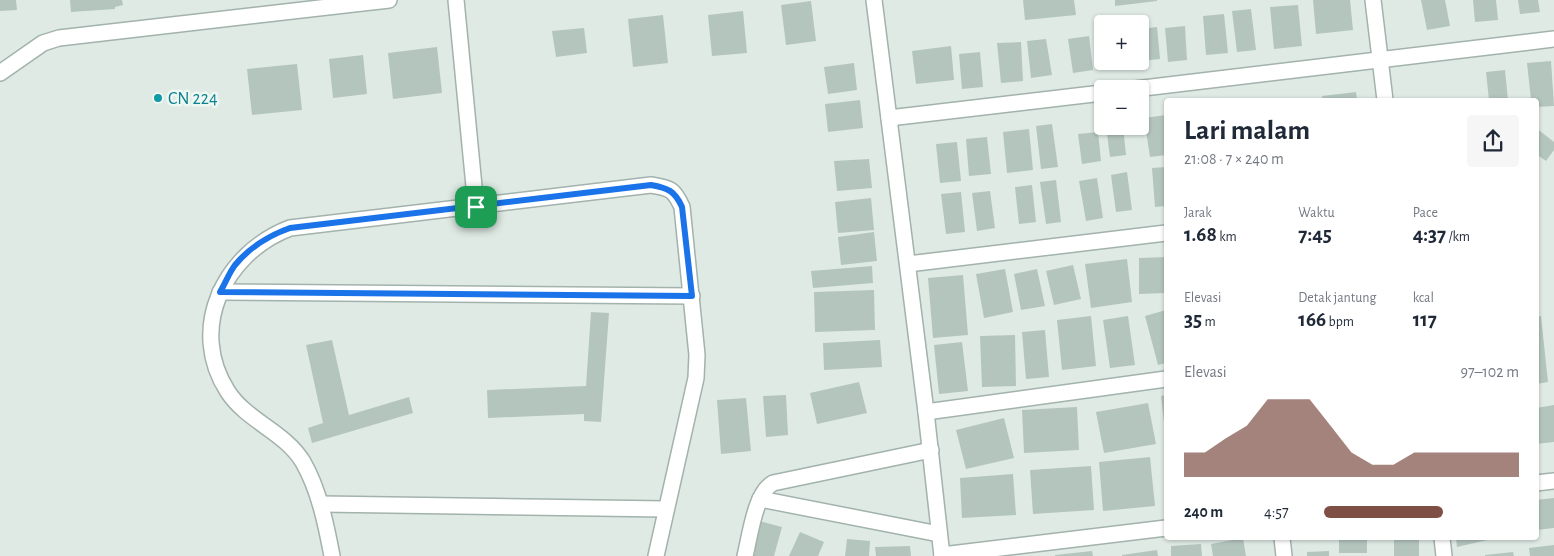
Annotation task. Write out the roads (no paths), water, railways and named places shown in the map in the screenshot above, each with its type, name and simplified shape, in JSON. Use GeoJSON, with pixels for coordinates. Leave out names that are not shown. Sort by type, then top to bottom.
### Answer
{"type":"FeatureCollection","features":[{"type":"Feature","properties":{"kind":"street"},"geometry":{"type":"LineString","coordinates":[[0,73],[43,43],[81,34],[125,32],[389,0]]}},
{"type":"Feature","properties":{"kind":"street"},"geometry":{"type":"LineString","coordinates":[[456,0],[476,207]]}},
{"type":"Feature","properties":{"kind":"street"},"geometry":{"type":"LineString","coordinates":[[874,0],[931,450],[942,555],[1164,528]]}},
{"type":"Feature","properties":{"kind":"street"},"geometry":{"type":"LineString","coordinates":[[1373,0],[1385,98]]}},
{"type":"Feature","properties":{"kind":"street"},"geometry":{"type":"LineString","coordinates":[[1149,87],[1554,38]]}},
{"type":"Feature","properties":{"kind":"street"},"geometry":{"type":"LineString","coordinates":[[889,118],[1094,94]]}},
{"type":"Feature","properties":{"kind":"street"},"geometry":{"type":"LineString","coordinates":[[332,556],[321,504],[302,461],[278,436],[253,419],[228,392],[213,356],[212,311],[220,292],[236,265],[256,246],[276,233],[290,228],[651,185],[668,187],[676,194],[684,218],[697,355],[696,378],[656,556]]}},
{"type":"Feature","properties":{"kind":"street"},"geometry":{"type":"LineString","coordinates":[[908,264],[1164,233]]}},
{"type":"Feature","properties":{"kind":"street"},"geometry":{"type":"LineString","coordinates":[[220,292],[692,296]]}},
{"type":"Feature","properties":{"kind":"street"},"geometry":{"type":"LineString","coordinates":[[926,412],[1164,379]]}},
{"type":"Feature","properties":{"kind":"street"},"geometry":{"type":"LineString","coordinates":[[745,556],[760,499],[766,487],[780,479],[931,450]]}},
{"type":"Feature","properties":{"kind":"street"},"geometry":{"type":"LineString","coordinates":[[1539,483],[1554,481]]}},
{"type":"Feature","properties":{"kind":"street"},"geometry":{"type":"LineString","coordinates":[[760,499],[940,534]]}},
{"type":"Feature","properties":{"kind":"street"},"geometry":{"type":"LineString","coordinates":[[321,504],[666,509]]}},
{"type":"Feature","properties":{"kind":"street"},"geometry":{"type":"LineString","coordinates":[[1282,540],[1284,556]]}},
{"type":"Feature","properties":{"kind":"street"},"geometry":{"type":"LineString","coordinates":[[1442,540],[1444,556]]}},
{"type":"Feature","properties":{"kind":"place","name":"CN 224"},"geometry":{"type":"Point","coordinates":[158,98]}}]}
